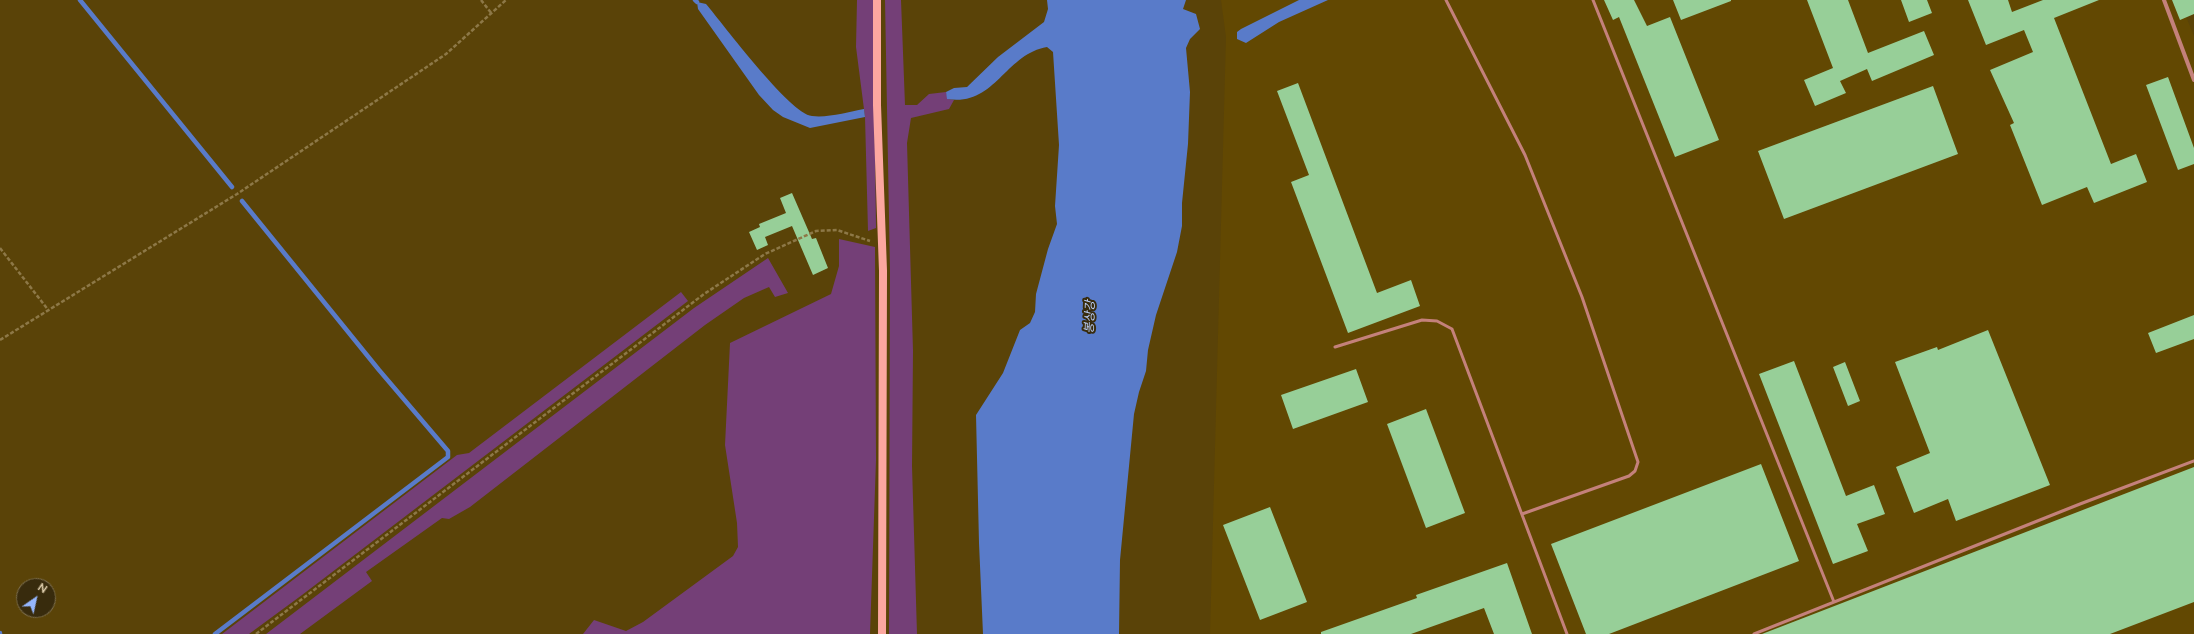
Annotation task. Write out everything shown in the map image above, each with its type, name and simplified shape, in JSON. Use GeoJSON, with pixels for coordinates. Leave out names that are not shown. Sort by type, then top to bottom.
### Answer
{"type":"FeatureCollection","features":[{"type":"Feature","properties":{"kind":"main road"},"geometry":{"type":"LineString","coordinates":[[877,0],[877,105],[882,244],[882,634]]}},
{"type":"Feature","properties":{"kind":"street"},"geometry":{"type":"LineString","coordinates":[[2164,0],[2194,80]]}},
{"type":"Feature","properties":{"kind":"lane"},"geometry":{"type":"LineString","coordinates":[[1446,0],[1525,155],[1582,296],[1638,462],[1635,471],[1629,476],[1522,514]]}},
{"type":"Feature","properties":{"kind":"lane"},"geometry":{"type":"LineString","coordinates":[[1592,0],[1834,602]]}},
{"type":"Feature","properties":{"kind":"lane"},"geometry":{"type":"LineString","coordinates":[[1335,347],[1422,320],[1437,321],[1452,330],[1567,634]]}},
{"type":"Feature","properties":{"kind":"lane"},"geometry":{"type":"LineString","coordinates":[[1754,634],[2080,504],[2194,461]]}},
{"type":"Feature","properties":{"kind":"path"},"geometry":{"type":"LineString","coordinates":[[481,0],[492,14]]}},
{"type":"Feature","properties":{"kind":"path"},"geometry":{"type":"LineString","coordinates":[[0,340],[237,194],[446,54],[506,0]]}},
{"type":"Feature","properties":{"kind":"path"},"geometry":{"type":"LineString","coordinates":[[256,634],[698,299],[765,254],[816,230],[837,230],[882,244]]}},
{"type":"Feature","properties":{"kind":"path"},"geometry":{"type":"LineString","coordinates":[[0,248],[49,311]]}},
{"type":"Feature","properties":{"kind":"shaded area"},"geometry":{"type":"Polygon","coordinates":[[[857,0],[873,0],[876,228],[868,231],[865,117],[856,47],[857,0]]]}},
{"type":"Feature","properties":{"kind":"shaded area"},"geometry":{"type":"Polygon","coordinates":[[[885,0],[901,0],[905,105],[917,105],[929,94],[946,92],[948,99],[954,100],[949,109],[911,118],[907,143],[913,351],[912,466],[917,634],[889,634],[890,271],[885,0]]]}},
{"type":"Feature","properties":{"kind":"shaded area"},"geometry":{"type":"Polygon","coordinates":[[[1221,0],[2179,0],[2194,36],[2194,634],[1210,634],[1226,37],[1221,0]]]}},
{"type":"Feature","properties":{"kind":"shaded area"},"geometry":{"type":"Polygon","coordinates":[[[839,239],[875,247],[876,460],[870,634],[583,634],[594,620],[626,631],[643,622],[733,556],[738,547],[737,523],[725,445],[730,343],[831,294],[839,266],[839,239]]]}},
{"type":"Feature","properties":{"kind":"shaded area"},"geometry":{"type":"Polygon","coordinates":[[[768,258],[788,293],[775,297],[769,287],[744,298],[705,325],[470,507],[449,519],[442,518],[366,572],[372,581],[300,634],[266,634],[694,308],[768,258]]]}},
{"type":"Feature","properties":{"kind":"shaded area"},"geometry":{"type":"Polygon","coordinates":[[[681,292],[688,301],[302,595],[249,634],[222,634],[457,455],[469,453],[681,292]]]}},
{"type":"Feature","properties":{"kind":"water","name":"봉상강"},"geometry":{"type":"Polygon","coordinates":[[[1047,0],[1186,0],[1183,9],[1196,14],[1200,29],[1190,39],[1186,48],[1190,92],[1188,144],[1182,203],[1182,226],[1177,252],[1156,315],[1148,350],[1146,371],[1134,414],[1120,560],[1119,634],[983,634],[976,415],[1003,373],[1020,330],[1030,323],[1035,312],[1036,294],[1048,249],[1057,224],[1055,206],[1059,145],[1053,52],[1047,47],[1020,59],[989,88],[977,95],[963,99],[947,99],[946,92],[954,88],[967,87],[998,57],[1044,22],[1048,9],[1047,0]]]}},
{"type":"Feature","properties":{"kind":"water"},"geometry":{"type":"Polygon","coordinates":[[[1299,0],[1328,0],[1279,22],[1246,43],[1237,39],[1237,32],[1241,29],[1299,0]]]}},
{"type":"Feature","properties":{"kind":"water"},"geometry":{"type":"Polygon","coordinates":[[[697,2],[706,4],[773,85],[802,111],[812,116],[825,116],[864,109],[865,117],[810,128],[783,117],[773,110],[759,95],[698,9],[697,2]]]}},
{"type":"Feature","properties":{"kind":"building"},"geometry":{"type":"Polygon","coordinates":[[[1604,0],[1634,0],[1647,26],[1670,17],[1719,140],[1675,157],[1619,17],[1613,20],[1604,0]]]}},
{"type":"Feature","properties":{"kind":"building"},"geometry":{"type":"Polygon","coordinates":[[[1673,0],[1731,0],[1731,1],[1681,20],[1673,0]]]}},
{"type":"Feature","properties":{"kind":"building"},"geometry":{"type":"Polygon","coordinates":[[[1807,0],[1848,0],[1868,53],[1924,31],[1934,55],[1872,81],[1867,69],[1840,81],[1846,93],[1815,106],[1804,80],[1833,68],[1807,0]]]}},
{"type":"Feature","properties":{"kind":"building"},"geometry":{"type":"Polygon","coordinates":[[[1901,0],[1927,0],[1932,13],[1909,22],[1901,0]]]}},
{"type":"Feature","properties":{"kind":"building"},"geometry":{"type":"Polygon","coordinates":[[[1968,0],[2008,0],[2012,12],[2043,0],[2099,0],[2054,18],[2111,164],[2136,154],[2147,182],[2094,203],[2087,187],[2042,205],[2010,125],[2014,123],[1990,70],[2033,52],[2024,30],[1986,45],[1968,0]]]}},
{"type":"Feature","properties":{"kind":"building"},"geometry":{"type":"Polygon","coordinates":[[[2172,0],[2194,0],[2194,14],[2180,20],[2172,0]]]}},
{"type":"Feature","properties":{"kind":"building"},"geometry":{"type":"Polygon","coordinates":[[[2168,77],[2194,148],[2194,164],[2178,170],[2146,85],[2168,77]]]}},
{"type":"Feature","properties":{"kind":"building"},"geometry":{"type":"Polygon","coordinates":[[[1298,83],[1377,293],[1411,280],[1420,306],[1348,333],[1291,182],[1309,175],[1277,91],[1298,83]]]}},
{"type":"Feature","properties":{"kind":"building"},"geometry":{"type":"Polygon","coordinates":[[[1933,86],[1958,154],[1784,219],[1758,151],[1933,86]]]}},
{"type":"Feature","properties":{"kind":"building"},"geometry":{"type":"Polygon","coordinates":[[[792,193],[812,239],[816,238],[828,268],[813,275],[792,226],[765,237],[768,245],[757,250],[749,232],[760,227],[759,224],[786,213],[780,198],[792,193]]]}},
{"type":"Feature","properties":{"kind":"building"},"geometry":{"type":"Polygon","coordinates":[[[2194,315],[2194,339],[2156,353],[2148,333],[2194,315]]]}},
{"type":"Feature","properties":{"kind":"building"},"geometry":{"type":"Polygon","coordinates":[[[1988,330],[2050,485],[1956,521],[1948,499],[1914,513],[1896,467],[1930,453],[1895,362],[1937,347],[1938,350],[1988,330]]]}},
{"type":"Feature","properties":{"kind":"building"},"geometry":{"type":"Polygon","coordinates":[[[1794,361],[1846,496],[1874,485],[1885,514],[1857,524],[1868,551],[1833,564],[1759,374],[1794,361]]]}},
{"type":"Feature","properties":{"kind":"building"},"geometry":{"type":"Polygon","coordinates":[[[1845,362],[1860,401],[1848,406],[1833,367],[1845,362]]]}},
{"type":"Feature","properties":{"kind":"building"},"geometry":{"type":"Polygon","coordinates":[[[1356,369],[1368,402],[1293,429],[1281,395],[1356,369]]]}},
{"type":"Feature","properties":{"kind":"building"},"geometry":{"type":"Polygon","coordinates":[[[1426,409],[1465,513],[1426,528],[1387,424],[1426,409]]]}},
{"type":"Feature","properties":{"kind":"building"},"geometry":{"type":"Polygon","coordinates":[[[1761,464],[1799,561],[1609,634],[1586,634],[1551,544],[1761,464]]]}},
{"type":"Feature","properties":{"kind":"building"},"geometry":{"type":"Polygon","coordinates":[[[2194,467],[2194,602],[2110,634],[1762,634],[2194,467]]]}},
{"type":"Feature","properties":{"kind":"building"},"geometry":{"type":"Polygon","coordinates":[[[1270,507],[1307,602],[1260,620],[1223,525],[1270,507]]]}},
{"type":"Feature","properties":{"kind":"building"},"geometry":{"type":"Polygon","coordinates":[[[1507,563],[1532,634],[1494,634],[1484,608],[1411,634],[1321,634],[1321,632],[1417,598],[1416,595],[1507,563]]]}},
{"type":"Feature","properties":{"kind":"waterway"},"geometry":{"type":"LineString","coordinates":[[80,0],[232,187]]}},
{"type":"Feature","properties":{"kind":"waterway"},"geometry":{"type":"LineString","coordinates":[[215,634],[448,457],[448,451],[379,370],[242,201]]}}]}
